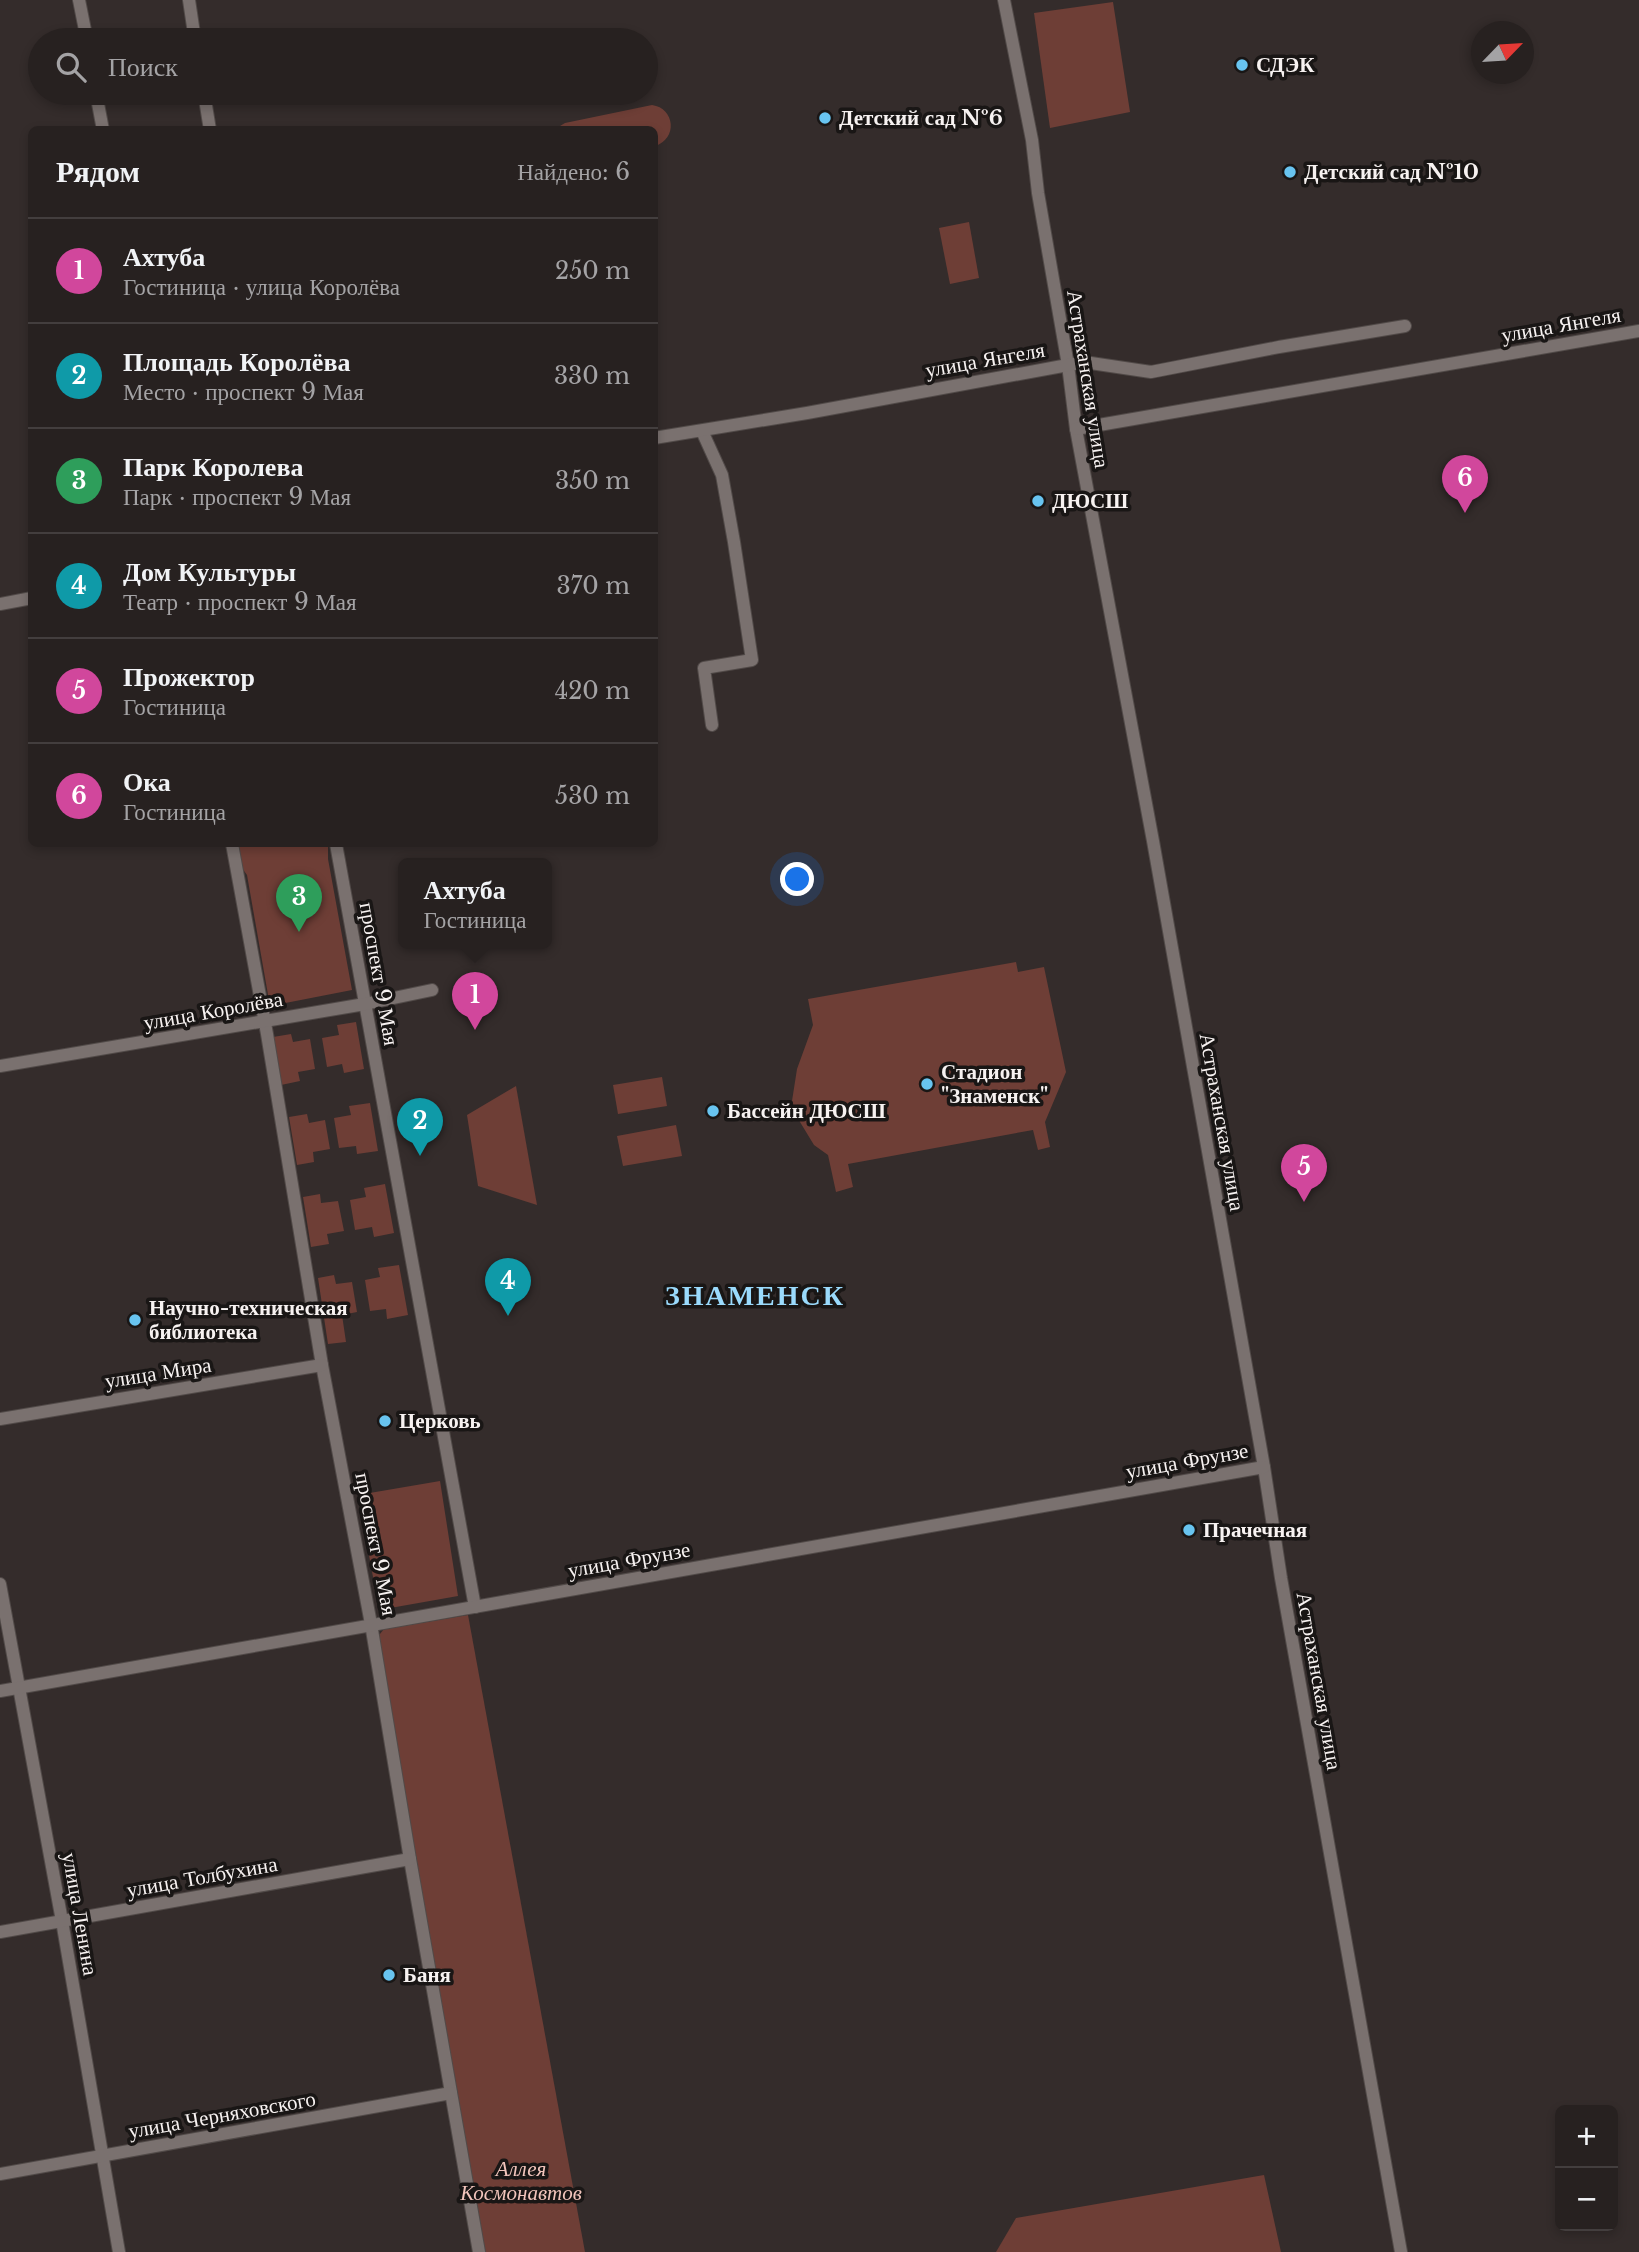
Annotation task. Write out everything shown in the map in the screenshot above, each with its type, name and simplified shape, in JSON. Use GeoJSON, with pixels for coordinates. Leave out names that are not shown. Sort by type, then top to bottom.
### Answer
{"type":"FeatureCollection","features":[{"type":"Feature","properties":{"kind":"street"},"geometry":{"type":"LineString","coordinates":[[79,0],[85,28]]}},
{"type":"Feature","properties":{"kind":"street"},"geometry":{"type":"LineString","coordinates":[[189,0],[193,28]]}},
{"type":"Feature","properties":{"kind":"street","name":"Астраханская улица"},"geometry":{"type":"LineString","coordinates":[[1004,0],[1032,140],[1076,429],[1153,841],[1401,2252]]}},
{"type":"Feature","properties":{"kind":"street"},"geometry":{"type":"LineString","coordinates":[[98,105],[102,126]]}},
{"type":"Feature","properties":{"kind":"street"},"geometry":{"type":"LineString","coordinates":[[206,105],[209,126]]}},
{"type":"Feature","properties":{"kind":"street","name":"улица Янгеля"},"geometry":{"type":"LineString","coordinates":[[658,437],[1084,362],[1152,372],[1405,326]]}},
{"type":"Feature","properties":{"kind":"street","name":"улица Янгеля"},"geometry":{"type":"LineString","coordinates":[[1076,429],[1639,331]]}},
{"type":"Feature","properties":{"kind":"street"},"geometry":{"type":"LineString","coordinates":[[702,431],[717,460],[725,490],[752,660],[704,667],[712,725]]}},
{"type":"Feature","properties":{"kind":"street"},"geometry":{"type":"LineString","coordinates":[[0,604],[28,599]]}},
{"type":"Feature","properties":{"kind":"street","name":"проспект 9 Мая"},"geometry":{"type":"LineString","coordinates":[[233,847],[322,1365],[371,1624],[479,2252]]}},
{"type":"Feature","properties":{"kind":"street","name":"проспект 9 Мая"},"geometry":{"type":"LineString","coordinates":[[337,847],[475,1607]]}},
{"type":"Feature","properties":{"kind":"street","name":"улица Королёва"},"geometry":{"type":"LineString","coordinates":[[0,1066],[264,1022],[432,990]]}},
{"type":"Feature","properties":{"kind":"street","name":"улица Мира"},"geometry":{"type":"LineString","coordinates":[[0,1419],[322,1365]]}},
{"type":"Feature","properties":{"kind":"street","name":"улица Фрунзе"},"geometry":{"type":"LineString","coordinates":[[0,1691],[1264,1467]]}},
{"type":"Feature","properties":{"kind":"street","name":"улица Ленина"},"geometry":{"type":"LineString","coordinates":[[0,1584],[119,2252]]}},
{"type":"Feature","properties":{"kind":"street","name":"улица Толбухина"},"geometry":{"type":"LineString","coordinates":[[0,1932],[410,1859]]}},
{"type":"Feature","properties":{"kind":"street","name":"улица Черняховского"},"geometry":{"type":"LineString","coordinates":[[0,2174],[451,2093]]}},
{"type":"Feature","properties":{"kind":"green space"},"geometry":{"type":"Polygon","coordinates":[[[1113,2],[1130,112],[1050,128],[1034,13],[1113,2]]]}},
{"type":"Feature","properties":{"kind":"green space"},"geometry":{"type":"Polygon","coordinates":[[[652,105],[665,112],[671,124],[667,137],[658,144],[658,126],[560,126],[652,105]]]}},
{"type":"Feature","properties":{"kind":"green space"},"geometry":{"type":"Polygon","coordinates":[[[969,222],[979,278],[950,284],[939,228],[969,222]]]}},
{"type":"Feature","properties":{"kind":"green space"},"geometry":{"type":"Polygon","coordinates":[[[238,847],[328,847],[352,990],[270,1006],[247,875],[242,868],[238,847]]]}},
{"type":"Feature","properties":{"kind":"green space","name":"Стадион \"Знаменск\""},"geometry":{"type":"Polygon","coordinates":[[[1016,962],[1018,972],[1044,967],[1066,1072],[1045,1122],[1050,1147],[1038,1150],[1033,1130],[848,1164],[853,1187],[836,1192],[828,1155],[814,1145],[800,1122],[792,1101],[797,1069],[813,1025],[808,999],[1016,962]]]}},
{"type":"Feature","properties":{"kind":"green space"},"geometry":{"type":"Polygon","coordinates":[[[356,1022],[364,1069],[344,1073],[342,1064],[327,1067],[322,1038],[339,1035],[337,1025],[356,1022]]]}},
{"type":"Feature","properties":{"kind":"green space"},"geometry":{"type":"Polygon","coordinates":[[[291,1034],[293,1042],[310,1039],[315,1069],[298,1072],[300,1081],[281,1085],[273,1037],[291,1034]]]}},
{"type":"Feature","properties":{"kind":"green space"},"geometry":{"type":"Polygon","coordinates":[[[662,1077],[667,1106],[618,1114],[613,1085],[662,1077]]]}},
{"type":"Feature","properties":{"kind":"green space"},"geometry":{"type":"Polygon","coordinates":[[[516,1086],[537,1205],[478,1186],[467,1115],[516,1086]]]}},
{"type":"Feature","properties":{"kind":"green space"},"geometry":{"type":"Polygon","coordinates":[[[370,1103],[378,1151],[357,1154],[356,1146],[339,1148],[334,1118],[351,1115],[349,1106],[370,1103]]]}},
{"type":"Feature","properties":{"kind":"green space"},"geometry":{"type":"Polygon","coordinates":[[[307,1114],[309,1123],[325,1120],[330,1149],[313,1152],[314,1162],[297,1165],[289,1117],[307,1114]]]}},
{"type":"Feature","properties":{"kind":"green space"},"geometry":{"type":"Polygon","coordinates":[[[676,1125],[682,1156],[623,1166],[617,1136],[676,1125]]]}},
{"type":"Feature","properties":{"kind":"green space"},"geometry":{"type":"Polygon","coordinates":[[[385,1184],[394,1233],[374,1237],[372,1227],[355,1230],[350,1200],[366,1197],[364,1188],[385,1184]]]}},
{"type":"Feature","properties":{"kind":"green space"},"geometry":{"type":"Polygon","coordinates":[[[320,1194],[321,1203],[338,1201],[344,1231],[327,1234],[329,1244],[311,1247],[303,1197],[320,1194]]]}},
{"type":"Feature","properties":{"kind":"green space"},"geometry":{"type":"Polygon","coordinates":[[[399,1265],[408,1315],[387,1319],[386,1309],[370,1311],[365,1280],[380,1277],[378,1268],[399,1265]]]}},
{"type":"Feature","properties":{"kind":"green space"},"geometry":{"type":"Polygon","coordinates":[[[334,1275],[336,1284],[352,1282],[357,1312],[342,1315],[346,1342],[328,1344],[318,1278],[334,1275]]]}},
{"type":"Feature","properties":{"kind":"green space"},"geometry":{"type":"Polygon","coordinates":[[[440,1481],[458,1596],[379,1610],[358,1495],[440,1481]]]}},
{"type":"Feature","properties":{"kind":"green space","name":"Аллея Космонавтов"},"geometry":{"type":"Polygon","coordinates":[[[468,1615],[585,2252],[483,2252],[375,1640],[384,1629],[468,1615]]]}},
{"type":"Feature","properties":{"kind":"green space"},"geometry":{"type":"Polygon","coordinates":[[[1264,2175],[1281,2252],[996,2252],[1016,2218],[1264,2175]]]}},
{"type":"Feature","properties":{"kind":"place","name":"СДЭК"},"geometry":{"type":"Point","coordinates":[1242,65]}},
{"type":"Feature","properties":{"kind":"place","name":"Детский сад №6"},"geometry":{"type":"Point","coordinates":[825,118]}},
{"type":"Feature","properties":{"kind":"place","name":"Детский сад №10"},"geometry":{"type":"Point","coordinates":[1290,172]}},
{"type":"Feature","properties":{"kind":"place","name":"ДЮСШ"},"geometry":{"type":"Point","coordinates":[1038,501]}},
{"type":"Feature","properties":{"kind":"place","name":"Ока"},"geometry":{"type":"Point","coordinates":[1465,513]}},
{"type":"Feature","properties":{"kind":"place","name":"Парк Королева"},"geometry":{"type":"Point","coordinates":[299,932]}},
{"type":"Feature","properties":{"kind":"place","name":"Ахтуба"},"geometry":{"type":"Point","coordinates":[475,1030]}},
{"type":"Feature","properties":{"kind":"place","name":"Стадион \"Знаменск\""},"geometry":{"type":"Point","coordinates":[927,1084]}},
{"type":"Feature","properties":{"kind":"place","name":"Бассейн ДЮСШ"},"geometry":{"type":"Point","coordinates":[713,1111]}},
{"type":"Feature","properties":{"kind":"place","name":"Площадь Королёва"},"geometry":{"type":"Point","coordinates":[420,1156]}},
{"type":"Feature","properties":{"kind":"place","name":"Прожектор"},"geometry":{"type":"Point","coordinates":[1304,1202]}},
{"type":"Feature","properties":{"kind":"place","name":"Дом Культуры"},"geometry":{"type":"Point","coordinates":[508,1316]}},
{"type":"Feature","properties":{"kind":"place","name":"Научно-техническая библиотека"},"geometry":{"type":"Point","coordinates":[135,1320]}},
{"type":"Feature","properties":{"kind":"place","name":"Церковь"},"geometry":{"type":"Point","coordinates":[385,1421]}},
{"type":"Feature","properties":{"kind":"place","name":"Прачечная"},"geometry":{"type":"Point","coordinates":[1189,1530]}},
{"type":"Feature","properties":{"kind":"place","name":"Баня"},"geometry":{"type":"Point","coordinates":[389,1975]}},
{"type":"Feature","properties":{"kind":"district","name":"ЗНАМЕНСК"},"geometry":{"type":"Point","coordinates":[755,1295]}}]}
